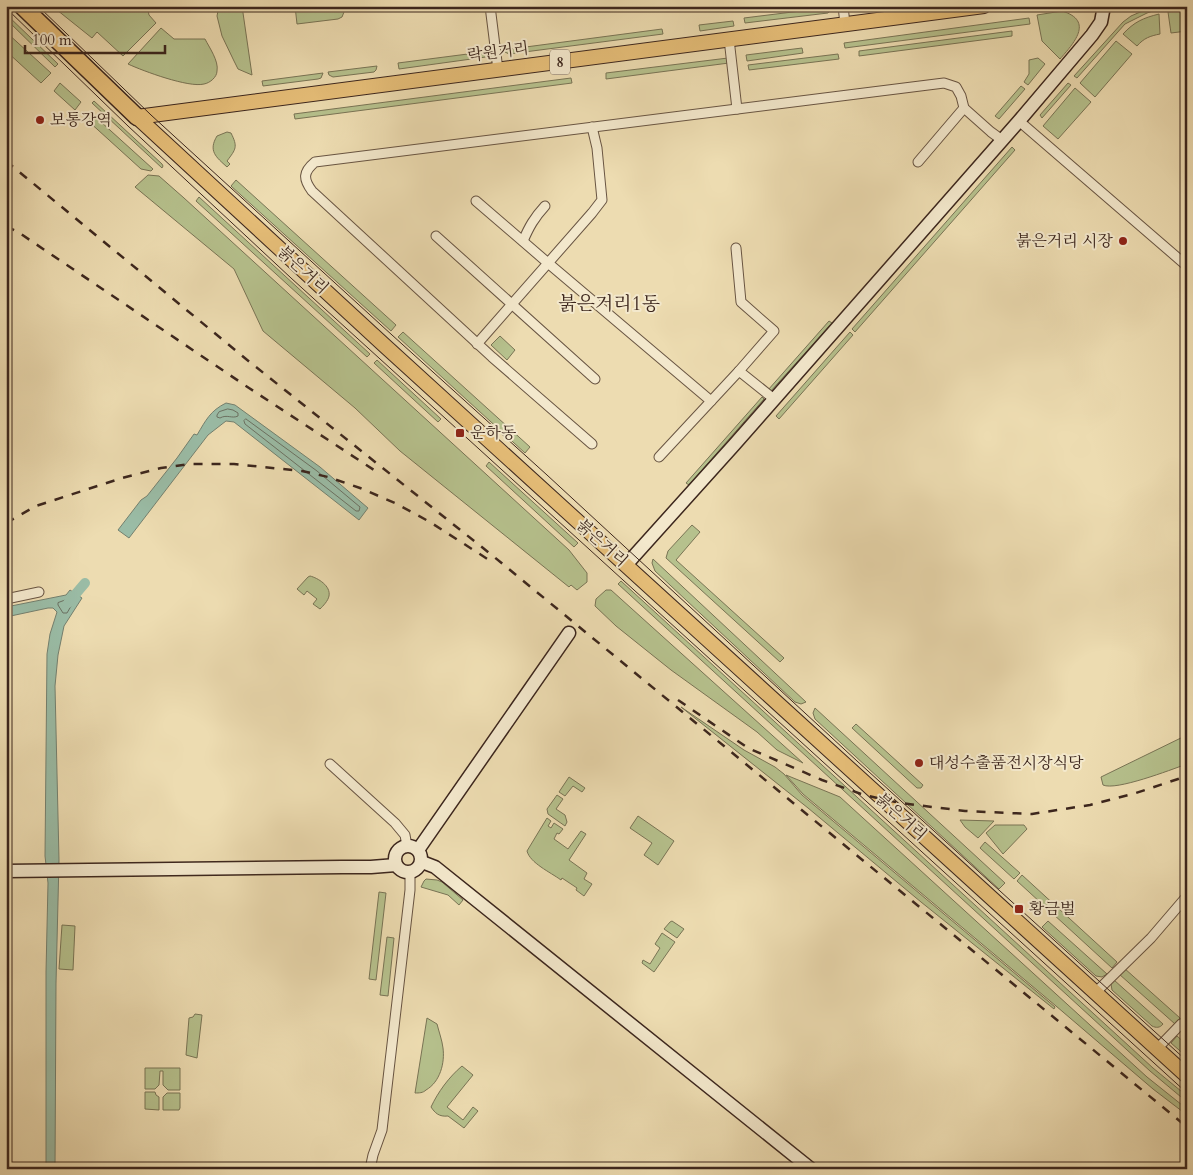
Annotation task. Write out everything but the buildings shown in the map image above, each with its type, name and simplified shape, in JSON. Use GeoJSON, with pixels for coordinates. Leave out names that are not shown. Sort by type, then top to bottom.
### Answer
{"type":"FeatureCollection","features":[{"type":"Feature","properties":{"kind":"highway","name":"붉은거리"},"geometry":{"type":"LineString","coordinates":[[22,6],[137,117]]}},
{"type":"Feature","properties":{"kind":"main road","name":"락원거리"},"geometry":{"type":"LineString","coordinates":[[137,117],[984,6]]}},
{"type":"Feature","properties":{"kind":"main road","name":"붉은거리"},"geometry":{"type":"LineString","coordinates":[[137,117],[1156,1050],[1187,1076]]}},
{"type":"Feature","properties":{"kind":"street"},"geometry":{"type":"LineString","coordinates":[[490,6],[498,70]]}},
{"type":"Feature","properties":{"kind":"street"},"geometry":{"type":"LineString","coordinates":[[842,6],[845,24]]}},
{"type":"Feature","properties":{"kind":"street"},"geometry":{"type":"LineString","coordinates":[[626,565],[1019,121],[1102,22],[1104,6]]}},
{"type":"Feature","properties":{"kind":"street"},"geometry":{"type":"LineString","coordinates":[[729,39],[737,109]]}},
{"type":"Feature","properties":{"kind":"street"},"geometry":{"type":"LineString","coordinates":[[592,444],[477,344],[312,190],[306,182],[306,174],[309,167],[315,162],[944,83],[956,87],[964,108],[1002,140]]}},
{"type":"Feature","properties":{"kind":"street"},"geometry":{"type":"LineString","coordinates":[[918,162],[964,108]]}},
{"type":"Feature","properties":{"kind":"street"},"geometry":{"type":"LineString","coordinates":[[1019,121],[1187,266]]}},
{"type":"Feature","properties":{"kind":"street"},"geometry":{"type":"LineString","coordinates":[[477,344],[602,200],[597,148],[592,127]]}},
{"type":"Feature","properties":{"kind":"street"},"geometry":{"type":"LineString","coordinates":[[476,201],[711,401]]}},
{"type":"Feature","properties":{"kind":"street"},"geometry":{"type":"LineString","coordinates":[[522,241],[536,215],[545,206]]}},
{"type":"Feature","properties":{"kind":"street"},"geometry":{"type":"LineString","coordinates":[[436,236],[595,379]]}},
{"type":"Feature","properties":{"kind":"street"},"geometry":{"type":"LineString","coordinates":[[659,457],[774,331],[741,302],[736,248]]}},
{"type":"Feature","properties":{"kind":"street"},"geometry":{"type":"LineString","coordinates":[[739,371],[774,399]]}},
{"type":"Feature","properties":{"kind":"street"},"geometry":{"type":"LineString","coordinates":[[6,599],[40,592]]}},
{"type":"Feature","properties":{"kind":"street"},"geometry":{"type":"LineString","coordinates":[[415,852],[569,633]]}},
{"type":"Feature","properties":{"kind":"street"},"geometry":{"type":"LineString","coordinates":[[330,764],[405,835],[415,852],[417,869],[410,872],[402,871],[396,865],[395,856],[396,852],[402,847],[415,852],[436,867],[811,1169]]}},
{"type":"Feature","properties":{"kind":"street"},"geometry":{"type":"LineString","coordinates":[[6,871],[396,865]]}},
{"type":"Feature","properties":{"kind":"street"},"geometry":{"type":"LineString","coordinates":[[370,1169],[382,1130],[410,890],[410,872]]}},
{"type":"Feature","properties":{"kind":"street"},"geometry":{"type":"LineString","coordinates":[[1095,993],[1151,938],[1187,896]]}},
{"type":"Feature","properties":{"kind":"street"},"geometry":{"type":"LineString","coordinates":[[1156,1050],[1181,1024],[1187,1022]]}},
{"type":"Feature","properties":{"kind":"shaded area"},"geometry":{"type":"Polygon","coordinates":[[[57,6],[147,6],[149,15],[156,23],[123,56],[97,32],[92,38],[57,10],[57,6]]]}},
{"type":"Feature","properties":{"kind":"shaded area"},"geometry":{"type":"Polygon","coordinates":[[[219,6],[242,6],[252,75],[238,69],[222,36],[217,16],[219,6]]]}},
{"type":"Feature","properties":{"kind":"shaded area"},"geometry":{"type":"Polygon","coordinates":[[[295,6],[343,6],[344,12],[342,17],[338,19],[297,24],[295,6]]]}},
{"type":"Feature","properties":{"kind":"shaded area"},"geometry":{"type":"Polygon","coordinates":[[[1154,6],[1168,6],[1147,13],[1125,24],[1077,78],[1074,76],[1123,22],[1131,16],[1154,6]]]}},
{"type":"Feature","properties":{"kind":"shaded area"},"geometry":{"type":"Polygon","coordinates":[[[833,7],[828,13],[745,23],[744,18],[833,7]]]}},
{"type":"Feature","properties":{"kind":"shaded area"},"geometry":{"type":"Polygon","coordinates":[[[1187,9],[1187,31],[1171,33],[1168,12],[1187,9]]]}},
{"type":"Feature","properties":{"kind":"shaded area"},"geometry":{"type":"Polygon","coordinates":[[[1062,11],[1072,15],[1079,27],[1075,40],[1060,59],[1042,41],[1037,15],[1062,11]]]}},
{"type":"Feature","properties":{"kind":"shaded area"},"geometry":{"type":"Polygon","coordinates":[[[6,14],[58,64],[55,67],[6,19],[6,14]]]}},
{"type":"Feature","properties":{"kind":"shaded area"},"geometry":{"type":"Polygon","coordinates":[[[1159,14],[1160,34],[1147,38],[1137,46],[1123,34],[1139,21],[1159,14]]]}},
{"type":"Feature","properties":{"kind":"shaded area"},"geometry":{"type":"Polygon","coordinates":[[[1029,18],[1030,24],[845,48],[844,43],[1029,18]]]}},
{"type":"Feature","properties":{"kind":"shaded area"},"geometry":{"type":"Polygon","coordinates":[[[733,21],[734,26],[700,31],[699,25],[733,21]]]}},
{"type":"Feature","properties":{"kind":"shaded area"},"geometry":{"type":"Polygon","coordinates":[[[161,28],[174,39],[205,39],[217,63],[217,73],[213,79],[204,84],[188,84],[128,64],[161,28]]]}},
{"type":"Feature","properties":{"kind":"shaded area"},"geometry":{"type":"Polygon","coordinates":[[[662,29],[663,34],[509,54],[503,50],[662,29]]]}},
{"type":"Feature","properties":{"kind":"shaded area"},"geometry":{"type":"Polygon","coordinates":[[[1012,31],[1012,36],[859,56],[859,51],[1012,31]]]}},
{"type":"Feature","properties":{"kind":"shaded area"},"geometry":{"type":"Polygon","coordinates":[[[6,32],[51,73],[41,83],[6,51],[6,32]]]}},
{"type":"Feature","properties":{"kind":"shaded area"},"geometry":{"type":"Polygon","coordinates":[[[1116,41],[1132,54],[1095,97],[1080,83],[1116,41]]]}},
{"type":"Feature","properties":{"kind":"shaded area"},"geometry":{"type":"Polygon","coordinates":[[[802,48],[803,53],[747,61],[746,55],[802,48]]]}},
{"type":"Feature","properties":{"kind":"shaded area"},"geometry":{"type":"Polygon","coordinates":[[[491,51],[486,57],[399,69],[398,63],[491,51]]]}},
{"type":"Feature","properties":{"kind":"shaded area"},"geometry":{"type":"Polygon","coordinates":[[[838,54],[839,59],[749,70],[748,65],[838,54]]]}},
{"type":"Feature","properties":{"kind":"shaded area"},"geometry":{"type":"Polygon","coordinates":[[[728,58],[729,63],[606,79],[606,73],[728,58]]]}},
{"type":"Feature","properties":{"kind":"shaded area"},"geometry":{"type":"Polygon","coordinates":[[[1038,58],[1045,64],[1028,85],[1024,82],[1029,74],[1029,60],[1038,58]]]}},
{"type":"Feature","properties":{"kind":"shaded area"},"geometry":{"type":"Polygon","coordinates":[[[377,66],[374,72],[333,77],[328,72],[377,66]]]}},
{"type":"Feature","properties":{"kind":"shaded area"},"geometry":{"type":"Polygon","coordinates":[[[323,73],[321,78],[318,79],[263,86],[262,81],[323,73]]]}},
{"type":"Feature","properties":{"kind":"shaded area"},"geometry":{"type":"Polygon","coordinates":[[[571,78],[572,83],[295,119],[294,114],[571,78]]]}},
{"type":"Feature","properties":{"kind":"shaded area"},"geometry":{"type":"Polygon","coordinates":[[[60,83],[81,102],[75,110],[54,91],[60,83]]]}},
{"type":"Feature","properties":{"kind":"shaded area"},"geometry":{"type":"Polygon","coordinates":[[[1068,83],[1071,85],[1042,118],[1040,115],[1068,83]]]}},
{"type":"Feature","properties":{"kind":"shaded area"},"geometry":{"type":"Polygon","coordinates":[[[1021,86],[1025,89],[999,119],[995,116],[1021,86]]]}},
{"type":"Feature","properties":{"kind":"shaded area"},"geometry":{"type":"Polygon","coordinates":[[[1075,88],[1091,102],[1058,139],[1043,126],[1075,88]]]}},
{"type":"Feature","properties":{"kind":"shaded area"},"geometry":{"type":"Polygon","coordinates":[[[94,101],[162,164],[162,168],[92,103],[94,101]]]}},
{"type":"Feature","properties":{"kind":"shaded area"},"geometry":{"type":"Polygon","coordinates":[[[90,112],[153,169],[151,171],[141,169],[87,120],[90,112]]]}},
{"type":"Feature","properties":{"kind":"shaded area"},"geometry":{"type":"Polygon","coordinates":[[[227,132],[231,133],[235,142],[235,148],[227,161],[230,164],[227,167],[217,157],[213,146],[217,136],[227,132]]]}},
{"type":"Feature","properties":{"kind":"shaded area"},"geometry":{"type":"Polygon","coordinates":[[[1012,147],[1015,150],[855,332],[852,329],[1012,147]]]}},
{"type":"Feature","properties":{"kind":"shaded area"},"geometry":{"type":"Polygon","coordinates":[[[148,175],[159,176],[184,198],[569,550],[587,573],[587,582],[577,590],[571,585],[569,587],[400,451],[355,408],[263,331],[234,269],[135,187],[148,175]]]}},
{"type":"Feature","properties":{"kind":"shaded area"},"geometry":{"type":"Polygon","coordinates":[[[236,180],[396,325],[391,331],[231,186],[236,180]]]}},
{"type":"Feature","properties":{"kind":"shaded area"},"geometry":{"type":"Polygon","coordinates":[[[199,197],[370,354],[367,357],[196,201],[199,197]]]}},
{"type":"Feature","properties":{"kind":"shaded area"},"geometry":{"type":"Polygon","coordinates":[[[829,321],[832,323],[770,392],[768,390],[829,321]]]}},
{"type":"Feature","properties":{"kind":"shaded area"},"geometry":{"type":"Polygon","coordinates":[[[403,332],[530,447],[525,453],[398,337],[403,332]]]}},
{"type":"Feature","properties":{"kind":"shaded area"},"geometry":{"type":"Polygon","coordinates":[[[850,332],[853,335],[779,419],[776,416],[850,332]]]}},
{"type":"Feature","properties":{"kind":"shaded area"},"geometry":{"type":"Polygon","coordinates":[[[500,336],[515,350],[507,360],[491,345],[500,336]]]}},
{"type":"Feature","properties":{"kind":"shaded area"},"geometry":{"type":"Polygon","coordinates":[[[377,360],[441,419],[438,422],[374,363],[377,360]]]}},
{"type":"Feature","properties":{"kind":"shaded area"},"geometry":{"type":"Polygon","coordinates":[[[762,397],[764,399],[689,485],[686,483],[762,397]]]}},
{"type":"Feature","properties":{"kind":"shaded area"},"geometry":{"type":"Polygon","coordinates":[[[489,462],[578,543],[574,547],[486,466],[489,462]]]}},
{"type":"Feature","properties":{"kind":"shaded area"},"geometry":{"type":"Polygon","coordinates":[[[692,525],[700,532],[676,560],[784,658],[780,662],[666,558],[668,551],[692,525]]]}},
{"type":"Feature","properties":{"kind":"shaded area"},"geometry":{"type":"Polygon","coordinates":[[[653,559],[806,702],[801,704],[795,702],[655,571],[652,563],[653,559]]]}},
{"type":"Feature","properties":{"kind":"shaded area"},"geometry":{"type":"Polygon","coordinates":[[[310,576],[323,583],[329,592],[328,600],[320,609],[313,604],[317,599],[307,591],[304,595],[297,589],[310,576]]]}},
{"type":"Feature","properties":{"kind":"shaded area"},"geometry":{"type":"Polygon","coordinates":[[[621,581],[1153,1068],[1187,1096],[1187,1102],[1150,1071],[618,584],[621,581]]]}},
{"type":"Feature","properties":{"kind":"shaded area"},"geometry":{"type":"Polygon","coordinates":[[[606,590],[611,590],[803,763],[777,750],[757,732],[671,670],[616,626],[595,606],[596,599],[606,590]]]}},
{"type":"Feature","properties":{"kind":"shaded area"},"geometry":{"type":"Polygon","coordinates":[[[681,707],[744,750],[784,774],[802,795],[1055,1007],[1054,1009],[808,808],[681,707]]]}},
{"type":"Feature","properties":{"kind":"shaded area"},"geometry":{"type":"Polygon","coordinates":[[[815,708],[1005,883],[999,889],[815,719],[813,713],[815,708]]]}},
{"type":"Feature","properties":{"kind":"shaded area"},"geometry":{"type":"Polygon","coordinates":[[[856,724],[923,785],[921,788],[917,788],[852,728],[856,724]]]}},
{"type":"Feature","properties":{"kind":"shaded area"},"geometry":{"type":"Polygon","coordinates":[[[1187,735],[1187,764],[1131,783],[1103,785],[1101,777],[1187,735]]]}},
{"type":"Feature","properties":{"kind":"shaded area"},"geometry":{"type":"Polygon","coordinates":[[[786,775],[840,797],[1147,1077],[1187,1109],[1187,1115],[1153,1089],[803,794],[786,775]]]}},
{"type":"Feature","properties":{"kind":"shaded area"},"geometry":{"type":"Polygon","coordinates":[[[569,777],[585,788],[582,792],[573,786],[565,796],[559,792],[569,777]]]}},
{"type":"Feature","properties":{"kind":"shaded area"},"geometry":{"type":"Polygon","coordinates":[[[557,795],[563,799],[556,809],[565,815],[567,822],[565,826],[548,814],[547,809],[557,795]]]}},
{"type":"Feature","properties":{"kind":"shaded area"},"geometry":{"type":"Polygon","coordinates":[[[638,816],[674,841],[658,865],[644,855],[652,843],[630,828],[638,816]]]}},
{"type":"Feature","properties":{"kind":"shaded area"},"geometry":{"type":"Polygon","coordinates":[[[547,818],[551,821],[548,826],[551,828],[554,823],[563,829],[559,834],[557,833],[554,839],[568,849],[581,831],[586,834],[569,860],[587,873],[584,879],[592,884],[584,896],[576,890],[577,888],[541,867],[532,859],[527,851],[547,818]]]}},
{"type":"Feature","properties":{"kind":"shaded area"},"geometry":{"type":"Polygon","coordinates":[[[960,820],[994,821],[978,838],[960,820]]]}},
{"type":"Feature","properties":{"kind":"shaded area"},"geometry":{"type":"Polygon","coordinates":[[[995,825],[1024,825],[1027,829],[1003,854],[986,833],[995,825]]]}},
{"type":"Feature","properties":{"kind":"shaded area"},"geometry":{"type":"Polygon","coordinates":[[[985,842],[1020,873],[1014,879],[980,848],[985,842]]]}},
{"type":"Feature","properties":{"kind":"shaded area"},"geometry":{"type":"Polygon","coordinates":[[[1022,875],[1117,962],[1112,968],[1017,881],[1022,875]]]}},
{"type":"Feature","properties":{"kind":"shaded area"},"geometry":{"type":"Polygon","coordinates":[[[426,879],[442,882],[463,900],[459,905],[448,895],[421,887],[426,879]]]}},
{"type":"Feature","properties":{"kind":"shaded area"},"geometry":{"type":"Polygon","coordinates":[[[379,892],[386,893],[376,980],[369,979],[379,892]]]}},
{"type":"Feature","properties":{"kind":"shaded area"},"geometry":{"type":"Polygon","coordinates":[[[672,921],[684,929],[677,938],[664,929],[672,921]]]}},
{"type":"Feature","properties":{"kind":"shaded area"},"geometry":{"type":"Polygon","coordinates":[[[1048,921],[1107,974],[1102,977],[1096,976],[1042,927],[1048,921]]]}},
{"type":"Feature","properties":{"kind":"shaded area"},"geometry":{"type":"Polygon","coordinates":[[[62,925],[75,926],[73,970],[59,969],[62,925]]]}},
{"type":"Feature","properties":{"kind":"shaded area"},"geometry":{"type":"Polygon","coordinates":[[[662,933],[675,942],[654,972],[642,963],[643,960],[650,964],[660,948],[655,944],[662,933]]]}},
{"type":"Feature","properties":{"kind":"shaded area"},"geometry":{"type":"Polygon","coordinates":[[[387,937],[394,938],[388,996],[380,995],[387,937]]]}},
{"type":"Feature","properties":{"kind":"shaded area"},"geometry":{"type":"Polygon","coordinates":[[[1124,968],[1180,1018],[1175,1024],[1119,974],[1124,968]]]}},
{"type":"Feature","properties":{"kind":"shaded area"},"geometry":{"type":"Polygon","coordinates":[[[1114,980],[1163,1024],[1158,1027],[1152,1026],[1112,990],[1111,984],[1114,980]]]}},
{"type":"Feature","properties":{"kind":"shaded area"},"geometry":{"type":"Polygon","coordinates":[[[195,1014],[202,1015],[197,1058],[186,1055],[189,1018],[195,1014]]]}},
{"type":"Feature","properties":{"kind":"shaded area"},"geometry":{"type":"Polygon","coordinates":[[[427,1018],[437,1024],[443,1045],[443,1060],[441,1072],[431,1087],[424,1092],[415,1093],[427,1018]]]}},
{"type":"Feature","properties":{"kind":"shaded area"},"geometry":{"type":"Polygon","coordinates":[[[1177,1036],[1187,1045],[1187,1057],[1171,1043],[1177,1036]]]}},
{"type":"Feature","properties":{"kind":"shaded area"},"geometry":{"type":"Polygon","coordinates":[[[462,1066],[473,1075],[447,1107],[463,1120],[473,1107],[478,1111],[464,1128],[448,1116],[438,1114],[431,1107],[444,1085],[462,1066]]]}},
{"type":"Feature","properties":{"kind":"shaded area"},"geometry":{"type":"Polygon","coordinates":[[[145,1068],[180,1068],[180,1090],[168,1090],[163,1085],[163,1071],[160,1071],[159,1085],[155,1089],[145,1089],[145,1068]]]}},
{"type":"Feature","properties":{"kind":"shaded area"},"geometry":{"type":"Polygon","coordinates":[[[145,1092],[155,1092],[159,1097],[159,1110],[145,1109],[145,1092]]]}},
{"type":"Feature","properties":{"kind":"shaded area"},"geometry":{"type":"Polygon","coordinates":[[[167,1093],[180,1093],[179,1110],[163,1110],[163,1097],[167,1093]]]}},
{"type":"Feature","properties":{"kind":"water"},"geometry":{"type":"Polygon","coordinates":[[[226,403],[235,405],[320,467],[368,508],[359,520],[234,422],[226,421],[208,435],[129,538],[118,530],[141,500],[147,496],[194,434],[197,435],[209,416],[226,403]]]}},
{"type":"Feature","properties":{"kind":"water"},"geometry":{"type":"Polygon","coordinates":[[[70,590],[82,598],[64,626],[58,655],[55,686],[59,860],[55,1169],[46,1169],[48,883],[45,856],[47,654],[50,634],[57,612],[53,608],[48,608],[6,617],[6,607],[66,595],[70,590]]]}},
{"type":"Feature","properties":{"kind":"waterway"},"geometry":{"type":"LineString","coordinates":[[68,603],[85,583]]}},
{"type":"Feature","properties":{"kind":"tram line"},"geometry":{"type":"LineString","coordinates":[[38,6],[151,115],[1187,1061]]}},
{"type":"Feature","properties":{"kind":"tram line"},"geometry":{"type":"LineString","coordinates":[[6,8],[128,126],[291,278],[1187,1093]]}},
{"type":"Feature","properties":{"kind":"railway"},"geometry":{"type":"LineString","coordinates":[[6,161],[246,359],[493,556],[1187,1127]]}},
{"type":"Feature","properties":{"kind":"railway"},"geometry":{"type":"LineString","coordinates":[[6,226],[18,232],[377,472]]}},
{"type":"Feature","properties":{"kind":"railway"},"geometry":{"type":"LineString","coordinates":[[6,523],[36,506],[122,478],[161,468],[191,464],[234,464],[302,471],[328,477],[360,488],[395,503],[430,522],[489,560]]}},
{"type":"Feature","properties":{"kind":"railway"},"geometry":{"type":"LineString","coordinates":[[678,700],[748,748],[822,780],[864,795],[900,803],[965,811],[1032,814],[1090,805],[1136,793],[1187,776]]}},
{"type":"Feature","properties":{"kind":"place","name":"보통강역"},"geometry":{"type":"Point","coordinates":[40,120]}},
{"type":"Feature","properties":{"kind":"place","name":"붉은거리 시장"},"geometry":{"type":"Point","coordinates":[1123,241]}},
{"type":"Feature","properties":{"kind":"place","name":"운하동"},"geometry":{"type":"Point","coordinates":[460,433]}},
{"type":"Feature","properties":{"kind":"place","name":"대성수출품전시장식당"},"geometry":{"type":"Point","coordinates":[919,763]}},
{"type":"Feature","properties":{"kind":"place","name":"황금벌"},"geometry":{"type":"Point","coordinates":[1019,909]}},
{"type":"Feature","properties":{"kind":"district","name":"붉은거리1동"},"geometry":{"type":"Point","coordinates":[609,304]}}]}
